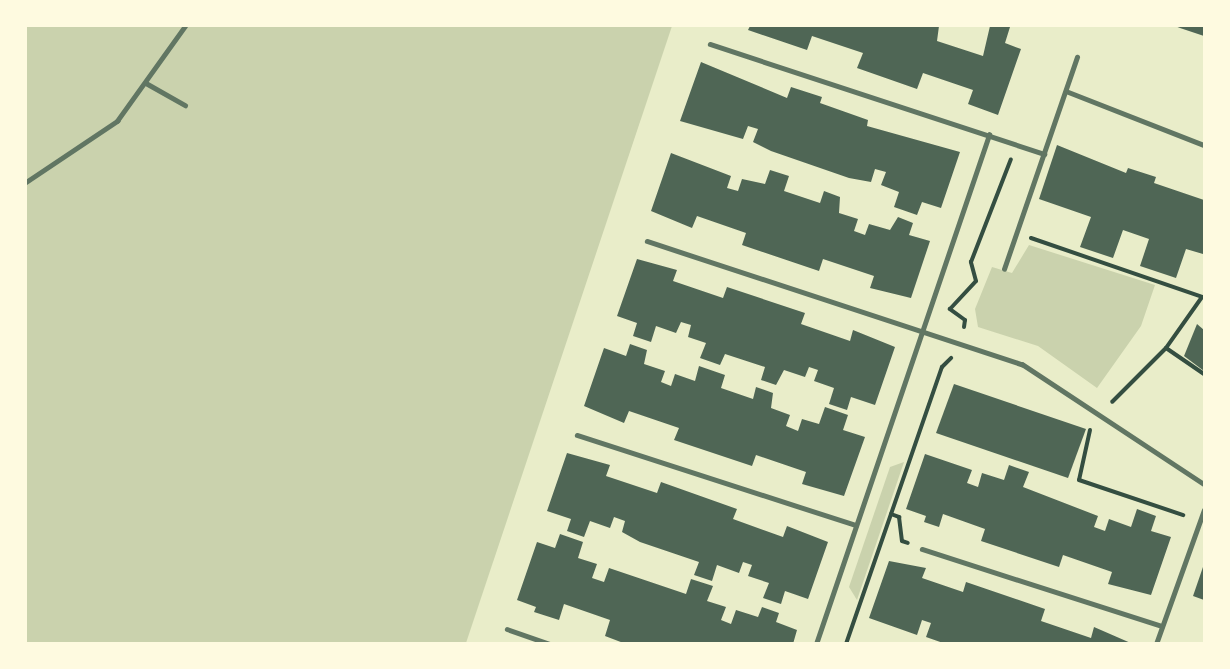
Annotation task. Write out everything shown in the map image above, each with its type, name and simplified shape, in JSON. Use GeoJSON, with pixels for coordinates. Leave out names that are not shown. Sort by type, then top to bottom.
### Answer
{"type":"FeatureCollection","features":[{"type":"Feature","properties":{"kind":"lane"},"geometry":{"type":"LineString","coordinates":[[26,182],[117,121],[185,26]]}},
{"type":"Feature","properties":{"kind":"lane"},"geometry":{"type":"LineString","coordinates":[[710,44],[1044,154]]}},
{"type":"Feature","properties":{"kind":"lane"},"geometry":{"type":"LineString","coordinates":[[1004,269],[1077,57]]}},
{"type":"Feature","properties":{"kind":"lane"},"geometry":{"type":"LineString","coordinates":[[146,83],[185,105]]}},
{"type":"Feature","properties":{"kind":"lane"},"geometry":{"type":"LineString","coordinates":[[1066,91],[1204,145]]}},
{"type":"Feature","properties":{"kind":"lane"},"geometry":{"type":"LineString","coordinates":[[816,644],[989,135]]}},
{"type":"Feature","properties":{"kind":"lane"},"geometry":{"type":"LineString","coordinates":[[647,241],[924,331],[1035,370],[1204,483]]}},
{"type":"Feature","properties":{"kind":"lane"},"geometry":{"type":"LineString","coordinates":[[577,435],[856,525]]}},
{"type":"Feature","properties":{"kind":"lane"},"geometry":{"type":"LineString","coordinates":[[1156,644],[1204,510]]}},
{"type":"Feature","properties":{"kind":"lane"},"geometry":{"type":"LineString","coordinates":[[922,549],[1162,626]]}},
{"type":"Feature","properties":{"kind":"lane"},"geometry":{"type":"LineString","coordinates":[[507,629],[550,644]]}},
{"type":"Feature","properties":{"kind":"path"},"geometry":{"type":"LineString","coordinates":[[846,644],[942,367],[960,344],[965,320],[950,309],[976,281],[971,262],[1017,145]]}},
{"type":"Feature","properties":{"kind":"path"},"geometry":{"type":"LineString","coordinates":[[1016,233],[1203,298],[1166,348],[1110,404]]}},
{"type":"Feature","properties":{"kind":"path"},"geometry":{"type":"LineString","coordinates":[[1166,348],[1204,374]]}},
{"type":"Feature","properties":{"kind":"path"},"geometry":{"type":"LineString","coordinates":[[1091,423],[1079,480],[1200,521]]}},
{"type":"Feature","properties":{"kind":"path"},"geometry":{"type":"LineString","coordinates":[[891,514],[899,516],[902,541],[922,549]]}},
{"type":"Feature","properties":{"kind":"green space"},"geometry":{"type":"Polygon","coordinates":[[[26,26],[672,26],[466,643],[26,643],[26,26]]]}},
{"type":"Feature","properties":{"kind":"green space"},"geometry":{"type":"Polygon","coordinates":[[[1029,245],[1155,285],[1141,326],[1097,388],[1038,346],[978,327],[975,309],[992,267],[1012,273],[1029,245]]]}},
{"type":"Feature","properties":{"kind":"green space"},"geometry":{"type":"Polygon","coordinates":[[[904,462],[857,600],[849,587],[890,467],[904,462]]]}},
{"type":"Feature","properties":{"kind":"building"},"geometry":{"type":"Polygon","coordinates":[[[750,26],[939,26],[937,41],[983,56],[990,26],[1006,26],[1010,27],[1005,43],[1021,49],[998,115],[968,104],[973,90],[923,73],[917,89],[857,68],[863,53],[812,36],[807,50],[748,30],[750,26]]]}},
{"type":"Feature","properties":{"kind":"building"},"geometry":{"type":"Polygon","coordinates":[[[1175,26],[1204,26],[1204,36],[1180,28],[1175,26]]]}},
{"type":"Feature","properties":{"kind":"building"},"geometry":{"type":"Polygon","coordinates":[[[701,62],[787,98],[791,87],[822,97],[820,103],[868,120],[867,126],[960,152],[941,208],[922,202],[917,215],[894,207],[899,192],[881,185],[886,172],[875,169],[871,182],[849,178],[771,151],[753,142],[758,129],[748,126],[743,139],[680,121],[701,62]]]}},
{"type":"Feature","properties":{"kind":"building"},"geometry":{"type":"Polygon","coordinates":[[[1057,145],[1126,173],[1128,168],[1156,177],[1154,183],[1204,200],[1203,254],[1186,249],[1176,278],[1140,266],[1149,239],[1123,230],[1113,258],[1080,247],[1091,217],[1039,199],[1057,145]]]}},
{"type":"Feature","properties":{"kind":"building"},"geometry":{"type":"Polygon","coordinates":[[[671,153],[731,176],[727,188],[738,191],[742,179],[765,184],[770,170],[789,176],[784,191],[820,203],[824,191],[840,197],[839,213],[858,219],[854,231],[865,235],[869,224],[890,230],[898,217],[913,223],[909,235],[930,241],[911,298],[870,288],[874,276],[823,259],[819,271],[742,245],[746,233],[697,216],[692,228],[651,211],[671,153]]]}},
{"type":"Feature","properties":{"kind":"building"},"geometry":{"type":"Polygon","coordinates":[[[637,259],[677,270],[673,281],[723,298],[727,287],[805,313],[801,324],[850,341],[853,330],[895,347],[875,405],[851,397],[847,410],[829,404],[834,388],[814,381],[818,370],[809,367],[805,377],[784,370],[776,385],[761,380],[765,367],[725,354],[720,365],[700,358],[706,343],[688,337],[691,325],[681,322],[676,333],[656,326],[651,342],[633,336],[637,323],[617,316],[637,259]]]}},
{"type":"Feature","properties":{"kind":"building"},"geometry":{"type":"Polygon","coordinates":[[[1197,324],[1204,330],[1204,371],[1184,356],[1197,324]]]}},
{"type":"Feature","properties":{"kind":"building"},"geometry":{"type":"Polygon","coordinates":[[[630,344],[647,350],[644,364],[665,371],[661,382],[671,386],[675,374],[695,381],[699,366],[725,375],[721,388],[753,399],[756,387],[773,393],[771,408],[790,415],[786,426],[798,431],[802,419],[819,424],[825,407],[848,415],[843,430],[865,437],[844,496],[802,484],[806,472],[756,455],[752,466],[674,440],[679,428],[629,411],[624,423],[584,406],[604,348],[626,356],[630,344]]]}},
{"type":"Feature","properties":{"kind":"building"},"geometry":{"type":"Polygon","coordinates":[[[954,384],[1086,429],[1068,478],[936,433],[954,384]]]}},
{"type":"Feature","properties":{"kind":"building"},"geometry":{"type":"Polygon","coordinates":[[[567,453],[610,465],[606,476],[657,493],[661,482],[737,509],[733,519],[783,537],[787,526],[828,542],[808,599],[785,591],[781,604],[763,598],[769,583],[748,576],[752,565],[743,562],[739,573],[717,565],[712,581],[694,575],[699,562],[640,542],[622,532],[625,521],[614,517],[610,528],[590,521],[584,537],[567,531],[571,519],[547,511],[567,453]]]}},
{"type":"Feature","properties":{"kind":"building"},"geometry":{"type":"Polygon","coordinates":[[[925,454],[972,470],[967,483],[978,487],[982,473],[1004,480],[1009,465],[1029,472],[1023,487],[1098,516],[1094,527],[1105,531],[1109,519],[1131,527],[1137,509],[1156,516],[1151,531],[1171,537],[1151,595],[1108,584],[1112,572],[1063,555],[1059,567],[981,541],[985,529],[943,514],[939,527],[924,522],[926,516],[906,509],[925,454]]]}},
{"type":"Feature","properties":{"kind":"building"},"geometry":{"type":"Polygon","coordinates":[[[560,534],[583,542],[578,558],[597,564],[592,578],[604,582],[609,568],[686,594],[691,579],[713,586],[707,601],[726,607],[721,620],[731,624],[736,610],[758,617],[762,607],[779,613],[776,622],[797,630],[793,644],[626,644],[605,636],[610,620],[564,604],[559,620],[534,612],[536,607],[517,600],[537,542],[555,548],[560,534]]]}},
{"type":"Feature","properties":{"kind":"building"},"geometry":{"type":"Polygon","coordinates":[[[889,561],[926,568],[922,578],[963,592],[966,582],[1045,609],[1041,621],[1091,638],[1094,627],[1133,644],[946,644],[926,637],[931,623],[922,620],[917,635],[869,618],[889,561]]]}},
{"type":"Feature","properties":{"kind":"building"},"geometry":{"type":"Polygon","coordinates":[[[1204,564],[1204,600],[1193,596],[1204,564]]]}}]}
